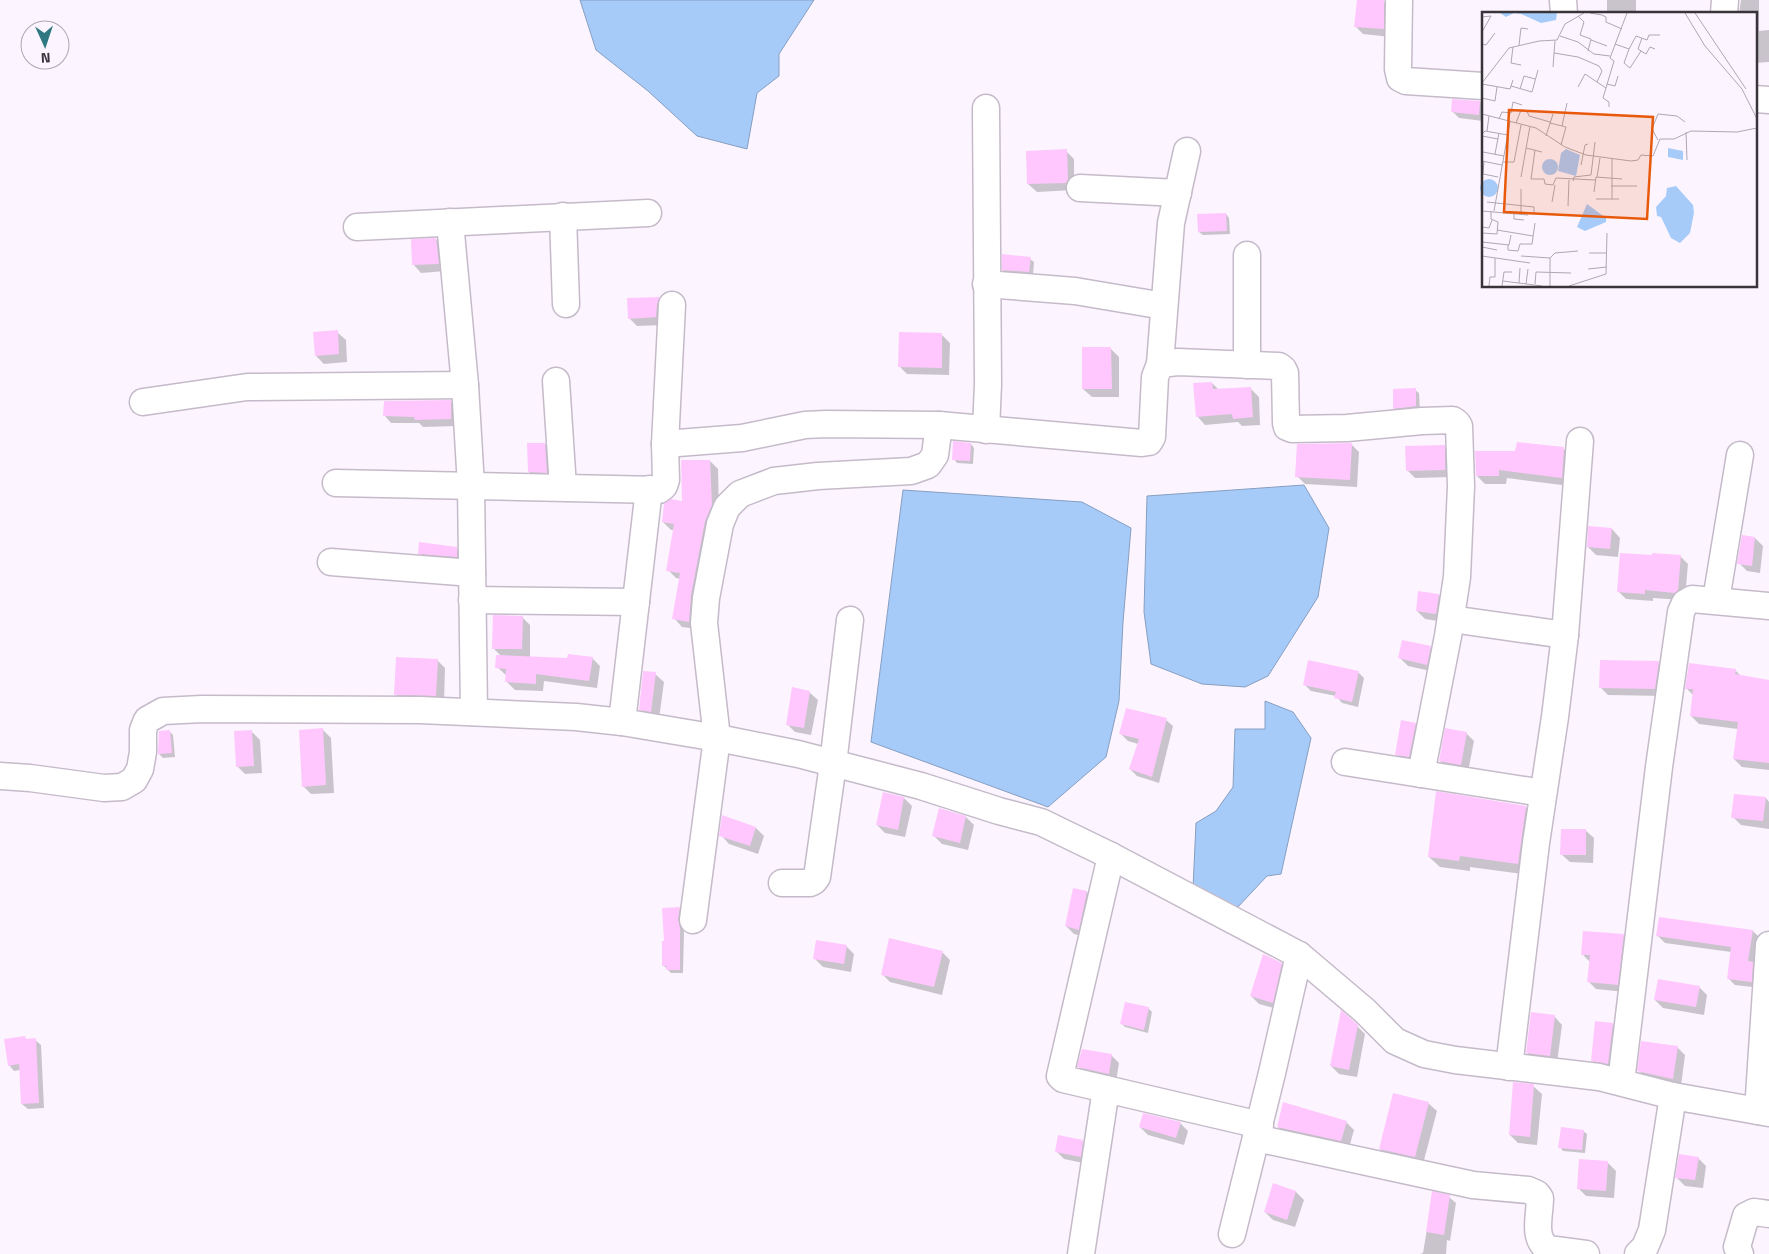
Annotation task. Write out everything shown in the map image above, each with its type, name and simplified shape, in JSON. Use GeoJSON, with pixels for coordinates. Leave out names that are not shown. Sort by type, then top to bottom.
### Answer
{"type":"FeatureCollection","features":[{"type":"Feature","properties":{"kind":"street"},"geometry":{"type":"LineString","coordinates":[[1398,0],[1398,69],[1400,78],[1406,81],[1482,86]]}},
{"type":"Feature","properties":{"kind":"street"},"geometry":{"type":"LineString","coordinates":[[1756,99],[1769,100]]}},
{"type":"Feature","properties":{"kind":"street"},"geometry":{"type":"LineString","coordinates":[[986,108],[988,384],[986,430]]}},
{"type":"Feature","properties":{"kind":"street"},"geometry":{"type":"LineString","coordinates":[[665,444],[742,438],[805,425],[939,425],[1142,443],[1150,442],[1152,437],[1155,377],[1160,364],[1171,223],[1186,151]]}},
{"type":"Feature","properties":{"kind":"street"},"geometry":{"type":"LineString","coordinates":[[1080,188],[1178,193]]}},
{"type":"Feature","properties":{"kind":"street"},"geometry":{"type":"LineString","coordinates":[[357,227],[648,213]]}},
{"type":"Feature","properties":{"kind":"street"},"geometry":{"type":"LineString","coordinates":[[564,216],[566,304]]}},
{"type":"Feature","properties":{"kind":"street"},"geometry":{"type":"LineString","coordinates":[[450,222],[465,385],[471,486],[474,712]]}},
{"type":"Feature","properties":{"kind":"street"},"geometry":{"type":"LineString","coordinates":[[1247,255],[1247,365]]}},
{"type":"Feature","properties":{"kind":"street"},"geometry":{"type":"LineString","coordinates":[[986,284],[1082,292],[1164,306]]}},
{"type":"Feature","properties":{"kind":"street"},"geometry":{"type":"LineString","coordinates":[[336,483],[659,490],[664,486],[666,480],[665,444],[672,305]]}},
{"type":"Feature","properties":{"kind":"street"},"geometry":{"type":"LineString","coordinates":[[1160,364],[1178,362],[1279,366],[1285,373],[1286,423],[1287,427],[1292,429],[1347,428],[1432,420],[1453,420],[1457,422],[1459,426],[1461,486],[1457,577],[1421,774]]}},
{"type":"Feature","properties":{"kind":"street"},"geometry":{"type":"LineString","coordinates":[[556,381],[563,487]]}},
{"type":"Feature","properties":{"kind":"street"},"geometry":{"type":"LineString","coordinates":[[143,402],[247,388],[465,385]]}},
{"type":"Feature","properties":{"kind":"street"},"geometry":{"type":"LineString","coordinates":[[693,920],[717,738],[704,623],[710,574],[720,524],[726,507],[740,494],[774,481],[818,476],[911,472],[928,465],[935,455],[939,425]]}},
{"type":"Feature","properties":{"kind":"street"},"geometry":{"type":"LineString","coordinates":[[1509,1066],[1565,635],[1580,440]]}},
{"type":"Feature","properties":{"kind":"street"},"geometry":{"type":"LineString","coordinates":[[1716,600],[1740,455]]}},
{"type":"Feature","properties":{"kind":"street"},"geometry":{"type":"LineString","coordinates":[[622,722],[649,489]]}},
{"type":"Feature","properties":{"kind":"street"},"geometry":{"type":"LineString","coordinates":[[331,562],[472,573]]}},
{"type":"Feature","properties":{"kind":"street"},"geometry":{"type":"LineString","coordinates":[[1620,1082],[1658,777],[1681,612],[1685,603],[1692,598],[1769,606]]}},
{"type":"Feature","properties":{"kind":"street"},"geometry":{"type":"LineString","coordinates":[[472,600],[636,602]]}},
{"type":"Feature","properties":{"kind":"street"},"geometry":{"type":"LineString","coordinates":[[1450,619],[1565,635]]}},
{"type":"Feature","properties":{"kind":"street"},"geometry":{"type":"LineString","coordinates":[[782,883],[810,883],[817,877],[850,620]]}},
{"type":"Feature","properties":{"kind":"street"},"geometry":{"type":"LineString","coordinates":[[0,776],[104,788],[122,787],[134,780],[140,768],[143,730],[148,720],[163,711],[239,708],[474,712],[576,717],[622,722],[717,738],[798,754],[921,786],[999,812],[1041,822],[1299,955],[1365,1011],[1395,1041],[1406,1048],[1424,1054],[1455,1060],[1572,1073],[1620,1082],[1672,1096],[1763,1112],[1769,945]]}},
{"type":"Feature","properties":{"kind":"street"},"geometry":{"type":"LineString","coordinates":[[1345,762],[1543,793]]}},
{"type":"Feature","properties":{"kind":"street"},"geometry":{"type":"LineString","coordinates":[[1110,856],[1060,1076],[1063,1079],[1106,1089],[1258,1132],[1473,1185],[1528,1190],[1537,1194],[1540,1198],[1538,1232],[1543,1245],[1548,1249],[1586,1254]]}},
{"type":"Feature","properties":{"kind":"street"},"geometry":{"type":"LineString","coordinates":[[1232,1234],[1299,955]]}},
{"type":"Feature","properties":{"kind":"street"},"geometry":{"type":"LineString","coordinates":[[1081,1254],[1106,1089]]}},
{"type":"Feature","properties":{"kind":"street"},"geometry":{"type":"LineString","coordinates":[[1638,1254],[1645,1247],[1652,1230],[1672,1096]]}},
{"type":"Feature","properties":{"kind":"street"},"geometry":{"type":"LineString","coordinates":[[1740,1254],[1737,1247],[1746,1216],[1754,1212],[1769,1214]]}},
{"type":"Feature","properties":{"kind":"water"},"geometry":{"type":"Polygon","coordinates":[[[580,0],[814,0],[779,54],[779,76],[757,93],[747,149],[697,136],[648,91],[596,50],[580,0]]]}},
{"type":"Feature","properties":{"kind":"water"},"geometry":{"type":"Polygon","coordinates":[[[1304,485],[1329,528],[1318,597],[1268,676],[1245,687],[1202,684],[1151,664],[1144,612],[1147,496],[1304,485]]]}},
{"type":"Feature","properties":{"kind":"water"},"geometry":{"type":"Polygon","coordinates":[[[903,490],[1082,502],[1131,528],[1119,701],[1106,757],[1048,807],[871,742],[903,490]]]}},
{"type":"Feature","properties":{"kind":"water"},"geometry":{"type":"Polygon","coordinates":[[[1265,701],[1293,712],[1311,738],[1281,874],[1267,876],[1236,909],[1193,888],[1196,823],[1216,811],[1233,787],[1235,729],[1265,729],[1265,701]]]}},
{"type":"Feature","properties":{"kind":"building"},"geometry":{"type":"Polygon","coordinates":[[[1357,0],[1384,0],[1384,29],[1354,27],[1357,0]]]}},
{"type":"Feature","properties":{"kind":"building"},"geometry":{"type":"Polygon","coordinates":[[[1452,99],[1480,101],[1479,115],[1451,112],[1452,99]]]}},
{"type":"Feature","properties":{"kind":"building"},"geometry":{"type":"Polygon","coordinates":[[[1067,149],[1068,179],[1066,183],[1027,184],[1026,151],[1067,149]]]}},
{"type":"Feature","properties":{"kind":"building"},"geometry":{"type":"Polygon","coordinates":[[[1226,213],[1227,231],[1198,232],[1197,214],[1226,213]]]}},
{"type":"Feature","properties":{"kind":"building"},"geometry":{"type":"Polygon","coordinates":[[[436,238],[439,264],[412,265],[411,239],[436,238]]]}},
{"type":"Feature","properties":{"kind":"building"},"geometry":{"type":"Polygon","coordinates":[[[1002,254],[1031,257],[1029,272],[1002,270],[1002,254]]]}},
{"type":"Feature","properties":{"kind":"building"},"geometry":{"type":"Polygon","coordinates":[[[660,297],[657,304],[656,317],[628,319],[627,298],[660,297]]]}},
{"type":"Feature","properties":{"kind":"building"},"geometry":{"type":"Polygon","coordinates":[[[338,330],[339,354],[315,356],[313,332],[338,330]]]}},
{"type":"Feature","properties":{"kind":"building"},"geometry":{"type":"Polygon","coordinates":[[[899,332],[942,333],[942,368],[898,367],[899,332]]]}},
{"type":"Feature","properties":{"kind":"building"},"geometry":{"type":"Polygon","coordinates":[[[1082,347],[1111,347],[1112,389],[1082,389],[1082,347]]]}},
{"type":"Feature","properties":{"kind":"building"},"geometry":{"type":"Polygon","coordinates":[[[1212,382],[1213,389],[1251,387],[1253,417],[1233,419],[1232,414],[1196,417],[1193,383],[1212,382]]]}},
{"type":"Feature","properties":{"kind":"building"},"geometry":{"type":"Polygon","coordinates":[[[1416,388],[1416,406],[1393,409],[1393,389],[1416,388]]]}},
{"type":"Feature","properties":{"kind":"building"},"geometry":{"type":"Polygon","coordinates":[[[451,400],[451,419],[415,420],[414,417],[383,416],[384,401],[451,400]]]}},
{"type":"Feature","properties":{"kind":"building"},"geometry":{"type":"Polygon","coordinates":[[[953,441],[971,443],[970,461],[952,460],[953,441]]]}},
{"type":"Feature","properties":{"kind":"building"},"geometry":{"type":"Polygon","coordinates":[[[1517,442],[1564,447],[1562,478],[1499,470],[1499,476],[1476,476],[1475,451],[1515,451],[1517,442]]]}},
{"type":"Feature","properties":{"kind":"building"},"geometry":{"type":"Polygon","coordinates":[[[527,443],[545,443],[547,473],[528,472],[527,443]]]}},
{"type":"Feature","properties":{"kind":"building"},"geometry":{"type":"Polygon","coordinates":[[[1352,443],[1350,480],[1295,477],[1297,444],[1352,443]]]}},
{"type":"Feature","properties":{"kind":"building"},"geometry":{"type":"Polygon","coordinates":[[[1445,445],[1445,470],[1406,471],[1405,446],[1445,445]]]}},
{"type":"Feature","properties":{"kind":"building"},"geometry":{"type":"Polygon","coordinates":[[[681,460],[710,460],[712,505],[705,521],[691,595],[689,622],[672,619],[680,573],[666,571],[674,524],[662,522],[664,503],[671,499],[682,501],[681,460]]]}},
{"type":"Feature","properties":{"kind":"building"},"geometry":{"type":"Polygon","coordinates":[[[1588,526],[1612,528],[1610,549],[1587,547],[1588,526]]]}},
{"type":"Feature","properties":{"kind":"building"},"geometry":{"type":"Polygon","coordinates":[[[1742,535],[1755,537],[1752,566],[1737,564],[1742,535]]]}},
{"type":"Feature","properties":{"kind":"building"},"geometry":{"type":"Polygon","coordinates":[[[419,542],[457,547],[457,557],[418,554],[419,542]]]}},
{"type":"Feature","properties":{"kind":"building"},"geometry":{"type":"Polygon","coordinates":[[[1620,553],[1681,555],[1678,590],[1675,593],[1645,590],[1645,594],[1617,592],[1620,553]]]}},
{"type":"Feature","properties":{"kind":"building"},"geometry":{"type":"Polygon","coordinates":[[[1418,591],[1439,594],[1436,614],[1416,611],[1418,591]]]}},
{"type":"Feature","properties":{"kind":"building"},"geometry":{"type":"Polygon","coordinates":[[[493,615],[523,616],[522,649],[492,649],[493,615]]]}},
{"type":"Feature","properties":{"kind":"building"},"geometry":{"type":"Polygon","coordinates":[[[1402,640],[1431,646],[1427,665],[1398,658],[1402,640]]]}},
{"type":"Feature","properties":{"kind":"building"},"geometry":{"type":"Polygon","coordinates":[[[568,654],[593,657],[589,681],[536,674],[536,684],[505,682],[506,669],[495,668],[496,655],[567,658],[568,654]]]}},
{"type":"Feature","properties":{"kind":"building"},"geometry":{"type":"Polygon","coordinates":[[[396,657],[438,659],[436,696],[394,695],[396,657]]]}},
{"type":"Feature","properties":{"kind":"building"},"geometry":{"type":"Polygon","coordinates":[[[1308,660],[1359,671],[1352,702],[1334,698],[1336,692],[1303,685],[1308,660]]]}},
{"type":"Feature","properties":{"kind":"building"},"geometry":{"type":"Polygon","coordinates":[[[1600,660],[1659,661],[1655,689],[1599,688],[1600,660]]]}},
{"type":"Feature","properties":{"kind":"building"},"geometry":{"type":"Polygon","coordinates":[[[1689,663],[1736,669],[1735,674],[1769,680],[1769,763],[1733,759],[1738,722],[1690,716],[1693,689],[1685,689],[1689,663]]]}},
{"type":"Feature","properties":{"kind":"building"},"geometry":{"type":"Polygon","coordinates":[[[643,671],[656,672],[651,712],[639,710],[643,671]]]}},
{"type":"Feature","properties":{"kind":"building"},"geometry":{"type":"Polygon","coordinates":[[[792,687],[810,691],[804,728],[786,725],[792,687]]]}},
{"type":"Feature","properties":{"kind":"building"},"geometry":{"type":"Polygon","coordinates":[[[1126,708],[1167,718],[1152,777],[1129,769],[1139,739],[1119,734],[1126,708]]]}},
{"type":"Feature","properties":{"kind":"building"},"geometry":{"type":"Polygon","coordinates":[[[1401,720],[1416,723],[1409,757],[1395,755],[1401,720]]]}},
{"type":"Feature","properties":{"kind":"building"},"geometry":{"type":"Polygon","coordinates":[[[323,728],[326,785],[302,787],[299,730],[323,728]]]}},
{"type":"Feature","properties":{"kind":"building"},"geometry":{"type":"Polygon","coordinates":[[[1445,728],[1467,732],[1461,765],[1439,761],[1445,728]]]}},
{"type":"Feature","properties":{"kind":"building"},"geometry":{"type":"Polygon","coordinates":[[[170,730],[172,753],[158,754],[159,731],[170,730]]]}},
{"type":"Feature","properties":{"kind":"building"},"geometry":{"type":"Polygon","coordinates":[[[252,730],[254,766],[236,767],[234,731],[252,730]]]}},
{"type":"Feature","properties":{"kind":"building"},"geometry":{"type":"Polygon","coordinates":[[[1436,791],[1526,806],[1518,864],[1460,856],[1459,861],[1428,857],[1436,791]]]}},
{"type":"Feature","properties":{"kind":"building"},"geometry":{"type":"Polygon","coordinates":[[[883,792],[904,797],[898,830],[876,825],[883,792]]]}},
{"type":"Feature","properties":{"kind":"building"},"geometry":{"type":"Polygon","coordinates":[[[1734,794],[1766,797],[1763,821],[1731,818],[1734,794]]]}},
{"type":"Feature","properties":{"kind":"building"},"geometry":{"type":"Polygon","coordinates":[[[939,808],[966,816],[960,843],[932,836],[939,808]]]}},
{"type":"Feature","properties":{"kind":"building"},"geometry":{"type":"Polygon","coordinates":[[[722,815],[756,827],[750,846],[719,836],[722,815]]]}},
{"type":"Feature","properties":{"kind":"building"},"geometry":{"type":"Polygon","coordinates":[[[1561,829],[1586,829],[1586,855],[1560,855],[1561,829]]]}},
{"type":"Feature","properties":{"kind":"building"},"geometry":{"type":"Polygon","coordinates":[[[1073,888],[1087,891],[1079,930],[1065,926],[1073,888]]]}},
{"type":"Feature","properties":{"kind":"building"},"geometry":{"type":"Polygon","coordinates":[[[680,907],[678,919],[680,928],[680,970],[666,970],[666,966],[662,966],[662,941],[664,941],[662,908],[680,907]]]}},
{"type":"Feature","properties":{"kind":"building"},"geometry":{"type":"Polygon","coordinates":[[[1659,917],[1753,930],[1748,961],[1753,962],[1752,982],[1727,979],[1731,947],[1656,936],[1659,917]]]}},
{"type":"Feature","properties":{"kind":"building"},"geometry":{"type":"Polygon","coordinates":[[[1583,931],[1624,934],[1618,985],[1587,982],[1590,955],[1581,955],[1583,931]]]}},
{"type":"Feature","properties":{"kind":"building"},"geometry":{"type":"Polygon","coordinates":[[[889,938],[943,951],[934,987],[881,975],[889,938]]]}},
{"type":"Feature","properties":{"kind":"building"},"geometry":{"type":"Polygon","coordinates":[[[816,940],[847,945],[844,964],[813,959],[816,940]]]}},
{"type":"Feature","properties":{"kind":"building"},"geometry":{"type":"Polygon","coordinates":[[[1263,954],[1282,963],[1273,1003],[1250,996],[1263,954]]]}},
{"type":"Feature","properties":{"kind":"building"},"geometry":{"type":"Polygon","coordinates":[[[1658,979],[1700,986],[1696,1007],[1654,1000],[1658,979]]]}},
{"type":"Feature","properties":{"kind":"building"},"geometry":{"type":"Polygon","coordinates":[[[1125,1002],[1149,1007],[1144,1030],[1120,1024],[1125,1002]]]}},
{"type":"Feature","properties":{"kind":"building"},"geometry":{"type":"Polygon","coordinates":[[[1341,1010],[1358,1025],[1349,1070],[1330,1066],[1341,1010]]]}},
{"type":"Feature","properties":{"kind":"building"},"geometry":{"type":"Polygon","coordinates":[[[1531,1012],[1555,1015],[1550,1056],[1526,1053],[1531,1012]]]}},
{"type":"Feature","properties":{"kind":"building"},"geometry":{"type":"Polygon","coordinates":[[[1595,1021],[1613,1023],[1608,1064],[1591,1061],[1595,1021]]]}},
{"type":"Feature","properties":{"kind":"building"},"geometry":{"type":"Polygon","coordinates":[[[25,1036],[26,1039],[36,1038],[39,1103],[21,1104],[19,1064],[8,1066],[4,1039],[25,1036]]]}},
{"type":"Feature","properties":{"kind":"building"},"geometry":{"type":"Polygon","coordinates":[[[1641,1041],[1678,1046],[1673,1079],[1637,1071],[1641,1041]]]}},
{"type":"Feature","properties":{"kind":"building"},"geometry":{"type":"Polygon","coordinates":[[[1082,1049],[1112,1054],[1109,1074],[1077,1067],[1082,1049]]]}},
{"type":"Feature","properties":{"kind":"building"},"geometry":{"type":"Polygon","coordinates":[[[1513,1082],[1534,1084],[1530,1137],[1509,1135],[1513,1082]]]}},
{"type":"Feature","properties":{"kind":"building"},"geometry":{"type":"Polygon","coordinates":[[[1393,1093],[1429,1102],[1415,1157],[1379,1149],[1393,1093]]]}},
{"type":"Feature","properties":{"kind":"building"},"geometry":{"type":"Polygon","coordinates":[[[1283,1102],[1347,1121],[1341,1141],[1277,1127],[1283,1102]]]}},
{"type":"Feature","properties":{"kind":"building"},"geometry":{"type":"Polygon","coordinates":[[[1143,1113],[1181,1122],[1176,1138],[1139,1127],[1143,1113]]]}},
{"type":"Feature","properties":{"kind":"building"},"geometry":{"type":"Polygon","coordinates":[[[1561,1127],[1584,1130],[1582,1150],[1558,1148],[1561,1127]]]}},
{"type":"Feature","properties":{"kind":"building"},"geometry":{"type":"Polygon","coordinates":[[[1058,1135],[1083,1140],[1081,1157],[1055,1152],[1058,1135]]]}},
{"type":"Feature","properties":{"kind":"building"},"geometry":{"type":"Polygon","coordinates":[[[1679,1154],[1699,1157],[1695,1180],[1675,1178],[1679,1154]]]}},
{"type":"Feature","properties":{"kind":"building"},"geometry":{"type":"Polygon","coordinates":[[[1579,1159],[1608,1161],[1606,1191],[1577,1189],[1579,1159]]]}},
{"type":"Feature","properties":{"kind":"building"},"geometry":{"type":"Polygon","coordinates":[[[1273,1183],[1296,1191],[1287,1220],[1264,1212],[1273,1183]]]}},
{"type":"Feature","properties":{"kind":"building"},"geometry":{"type":"Polygon","coordinates":[[[1432,1191],[1450,1195],[1444,1235],[1426,1232],[1432,1191]]]}}]}
